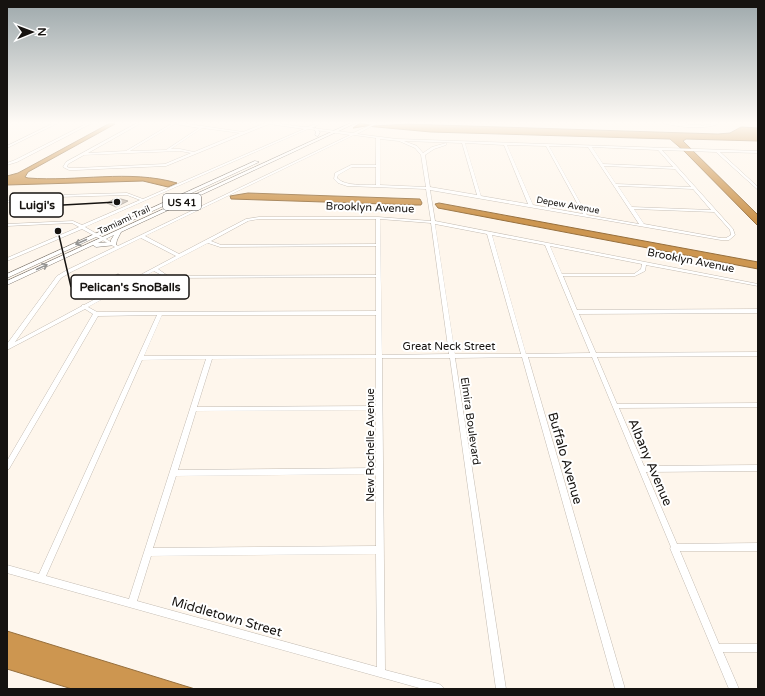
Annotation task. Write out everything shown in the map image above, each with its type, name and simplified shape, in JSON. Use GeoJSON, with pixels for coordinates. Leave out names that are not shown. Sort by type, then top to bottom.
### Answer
{"type":"FeatureCollection","features":[{"type":"Feature","properties":{"kind":"main road","name":"Tamiami Trail"},"geometry":{"type":"LineString","coordinates":[[7,276],[268,154]]}},
{"type":"Feature","properties":{"kind":"main road","name":"Tamiami Trail"},"geometry":{"type":"LineString","coordinates":[[7,283],[282,154]]}},
{"type":"Feature","properties":{"kind":"main road"},"geometry":{"type":"LineString","coordinates":[[86,247],[105,244],[116,245],[114,240],[120,231]]}},
{"type":"Feature","properties":{"kind":"street"},"geometry":{"type":"LineString","coordinates":[[7,164],[29,154]]}},
{"type":"Feature","properties":{"kind":"street"},"geometry":{"type":"LineString","coordinates":[[83,154],[67,163],[65,167],[68,169],[76,169],[162,165],[190,154]]}},
{"type":"Feature","properties":{"kind":"street","name":"Tamiami Trail"},"geometry":{"type":"LineString","coordinates":[[7,260],[247,154]]}},
{"type":"Feature","properties":{"kind":"street","name":"Tamiami Trail"},"geometry":{"type":"LineString","coordinates":[[7,348],[59,277],[116,245],[141,236],[310,154]]}},
{"type":"Feature","properties":{"kind":"street"},"geometry":{"type":"LineString","coordinates":[[378,154],[378,186]]}},
{"type":"Feature","properties":{"kind":"street"},"geometry":{"type":"LineString","coordinates":[[467,154],[479,197]]}},
{"type":"Feature","properties":{"kind":"street"},"geometry":{"type":"LineString","coordinates":[[509,154],[531,206]]}},
{"type":"Feature","properties":{"kind":"street"},"geometry":{"type":"LineString","coordinates":[[552,154],[586,216]]}},
{"type":"Feature","properties":{"kind":"street"},"geometry":{"type":"LineString","coordinates":[[595,154],[643,226]]}},
{"type":"Feature","properties":{"kind":"street","name":"Depew Avenue"},"geometry":{"type":"LineString","coordinates":[[378,166],[348,167],[336,174],[335,178],[339,182],[348,185],[427,188],[721,239],[731,238],[734,232],[664,154]]}},
{"type":"Feature","properties":{"kind":"street"},"geometry":{"type":"LineString","coordinates":[[721,154],[758,189]]}},
{"type":"Feature","properties":{"kind":"street","name":"Elmira Boulevard"},"geometry":{"type":"LineString","coordinates":[[423,155],[501,689]]}},
{"type":"Feature","properties":{"kind":"street"},"geometry":{"type":"LineString","coordinates":[[602,165],[676,168]]}},
{"type":"Feature","properties":{"kind":"street"},"geometry":{"type":"LineString","coordinates":[[616,185],[694,188]]}},
{"type":"Feature","properties":{"kind":"street"},"geometry":{"type":"LineString","coordinates":[[7,202],[23,197],[127,194],[143,200]]}},
{"type":"Feature","properties":{"kind":"street"},"geometry":{"type":"LineString","coordinates":[[631,208],[715,211]]}},
{"type":"Feature","properties":{"kind":"street","name":"Brooklyn Avenue"},"geometry":{"type":"LineString","coordinates":[[7,348],[207,241],[253,219],[378,218],[432,222],[758,285]]}},
{"type":"Feature","properties":{"kind":"street","name":"New Rochelle Avenue"},"geometry":{"type":"LineString","coordinates":[[378,218],[381,673]]}},
{"type":"Feature","properties":{"kind":"street"},"geometry":{"type":"LineString","coordinates":[[7,226],[73,222],[116,245]]}},
{"type":"Feature","properties":{"kind":"street","name":"Buffalo Avenue"},"geometry":{"type":"LineString","coordinates":[[490,233],[620,689]]}},
{"type":"Feature","properties":{"kind":"street"},"geometry":{"type":"LineString","coordinates":[[141,236],[179,256]]}},
{"type":"Feature","properties":{"kind":"street"},"geometry":{"type":"LineString","coordinates":[[207,241],[220,246],[378,245]]}},
{"type":"Feature","properties":{"kind":"street","name":"Albany Avenue"},"geometry":{"type":"LineString","coordinates":[[547,244],[734,689]]}},
{"type":"Feature","properties":{"kind":"street"},"geometry":{"type":"LineString","coordinates":[[560,275],[634,274],[643,270],[644,263]]}},
{"type":"Feature","properties":{"kind":"street"},"geometry":{"type":"LineString","coordinates":[[154,270],[167,277],[378,276]]}},
{"type":"Feature","properties":{"kind":"street"},"geometry":{"type":"LineString","coordinates":[[84,306],[96,314],[379,313]]}},
{"type":"Feature","properties":{"kind":"street"},"geometry":{"type":"LineString","coordinates":[[575,312],[758,310]]}},
{"type":"Feature","properties":{"kind":"street"},"geometry":{"type":"LineString","coordinates":[[7,467],[96,314]]}},
{"type":"Feature","properties":{"kind":"street"},"geometry":{"type":"LineString","coordinates":[[41,578],[160,314]]}},
{"type":"Feature","properties":{"kind":"street","name":"Great Neck Street"},"geometry":{"type":"LineString","coordinates":[[140,358],[758,354]]}},
{"type":"Feature","properties":{"kind":"street"},"geometry":{"type":"LineString","coordinates":[[132,603],[210,357]]}},
{"type":"Feature","properties":{"kind":"street"},"geometry":{"type":"LineString","coordinates":[[615,406],[758,405]]}},
{"type":"Feature","properties":{"kind":"street"},"geometry":{"type":"LineString","coordinates":[[193,409],[379,408]]}},
{"type":"Feature","properties":{"kind":"street"},"geometry":{"type":"LineString","coordinates":[[641,469],[758,468]]}},
{"type":"Feature","properties":{"kind":"street"},"geometry":{"type":"LineString","coordinates":[[173,473],[380,471]]}},
{"type":"Feature","properties":{"kind":"street"},"geometry":{"type":"LineString","coordinates":[[674,548],[758,547]]}},
{"type":"Feature","properties":{"kind":"street"},"geometry":{"type":"LineString","coordinates":[[148,552],[380,550]]}},
{"type":"Feature","properties":{"kind":"street","name":"Middletown Street"},"geometry":{"type":"LineString","coordinates":[[7,569],[439,689]]}},
{"type":"Feature","properties":{"kind":"street"},"geometry":{"type":"LineString","coordinates":[[717,648],[758,648]]}},
{"type":"Feature","properties":{"kind":"shaded area"},"geometry":{"type":"Polygon","coordinates":[[[52,154],[60,154],[28,172],[25,177],[47,179],[122,176],[159,179],[177,183],[168,187],[143,181],[7,185],[7,176],[18,173],[52,154]]]}},
{"type":"Feature","properties":{"kind":"shaded area"},"geometry":{"type":"Polygon","coordinates":[[[687,154],[697,154],[758,215],[758,226],[687,154]]]}},
{"type":"Feature","properties":{"kind":"shaded area"},"geometry":{"type":"Polygon","coordinates":[[[248,193],[420,199],[422,203],[421,205],[416,205],[231,199],[230,196],[248,193]]]}},
{"type":"Feature","properties":{"kind":"shaded area"},"geometry":{"type":"Polygon","coordinates":[[[439,203],[758,262],[758,269],[438,208],[435,204],[439,203]]]}},
{"type":"Feature","properties":{"kind":"shaded area"},"geometry":{"type":"Polygon","coordinates":[[[7,631],[195,689],[72,689],[7,669],[7,631]]]}},
{"type":"Feature","properties":{"kind":"building"},"geometry":{"type":"Polygon","coordinates":[[[116,198],[128,201],[116,207],[107,203],[116,198]]]}},
{"type":"Feature","properties":{"kind":"building"},"geometry":{"type":"Polygon","coordinates":[[[118,274],[125,278],[85,299],[79,295],[118,274]]]}},
{"type":"Feature","properties":{"kind":"place","name":"Luigi's"},"geometry":{"type":"Point","coordinates":[117,202]}},
{"type":"Feature","properties":{"kind":"place","name":"Pelican's SnoBalls"},"geometry":{"type":"Point","coordinates":[58,231]}}]}
